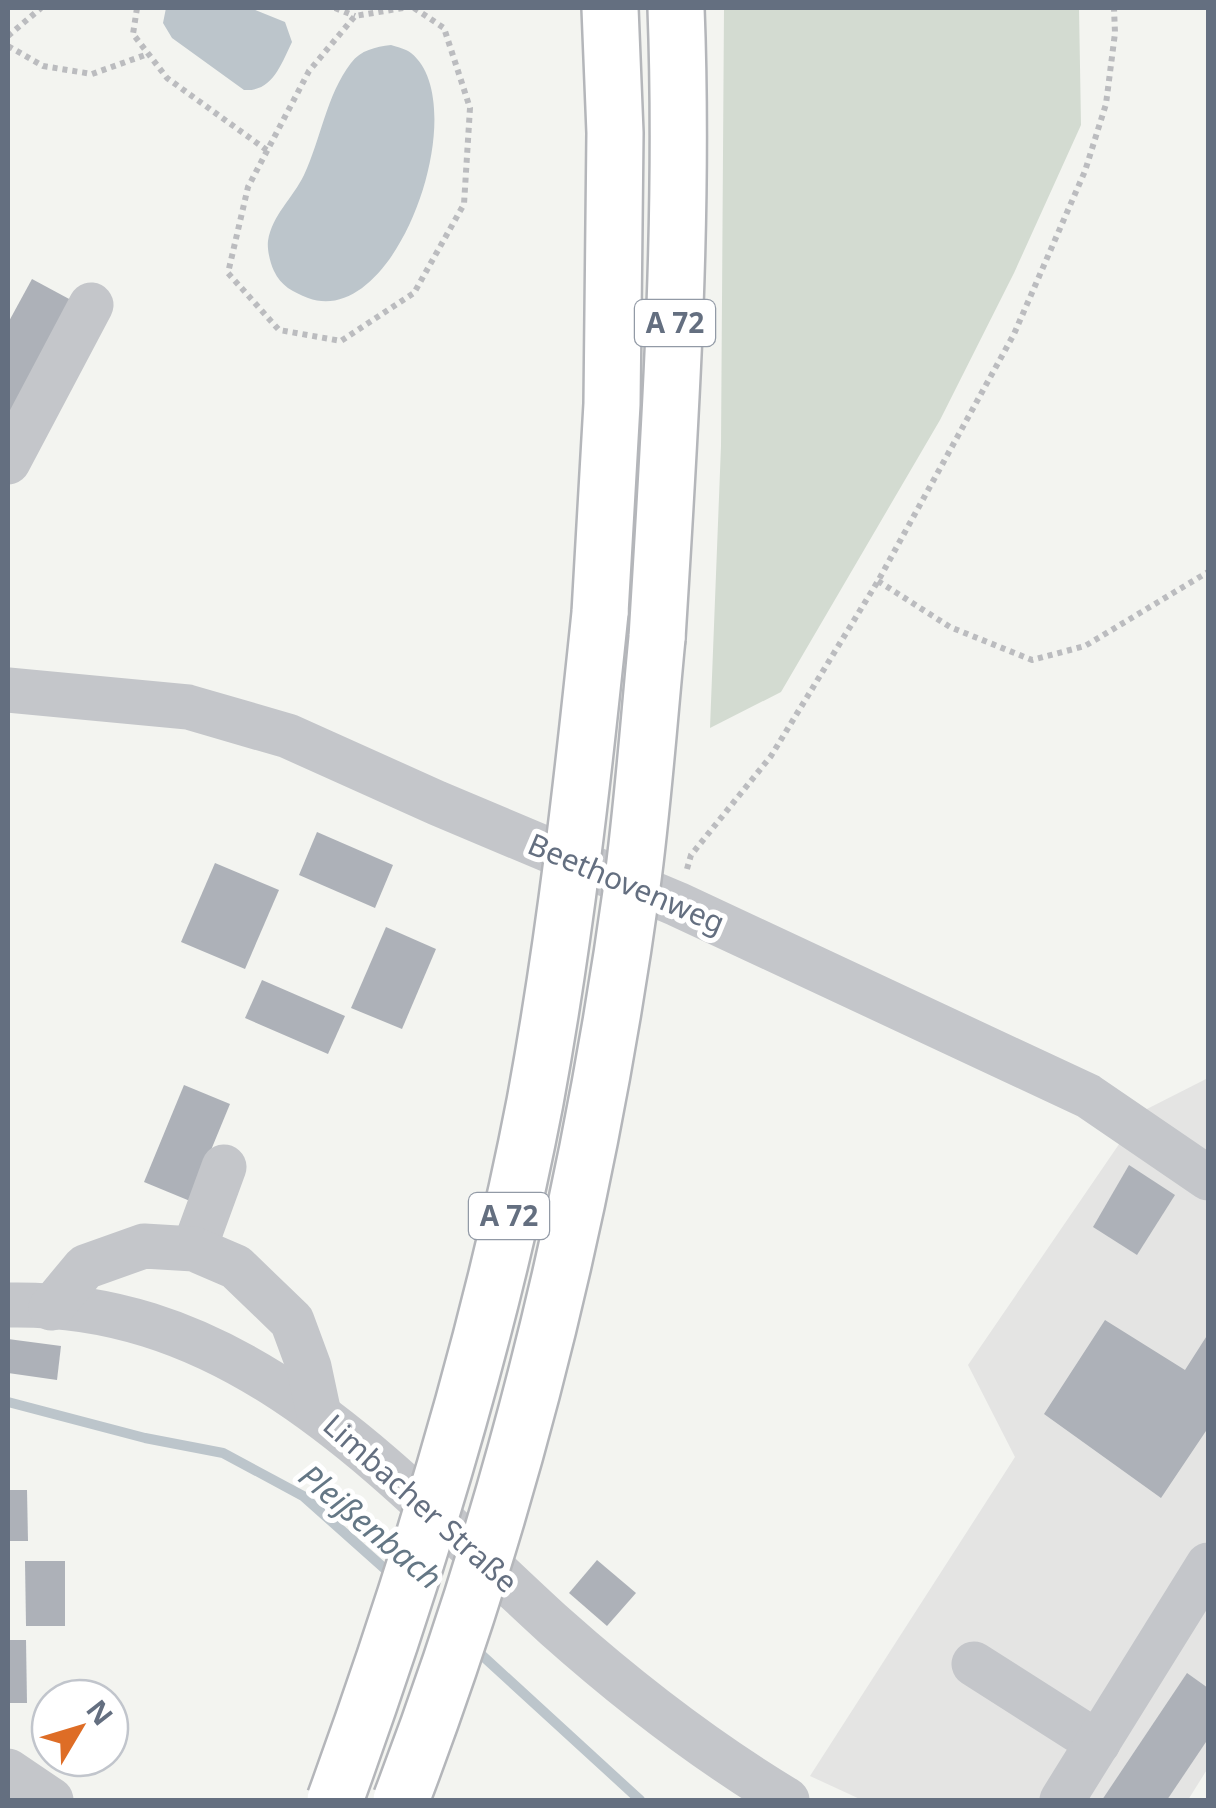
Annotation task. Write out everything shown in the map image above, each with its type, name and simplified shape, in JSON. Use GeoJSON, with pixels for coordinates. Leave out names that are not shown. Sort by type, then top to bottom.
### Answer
{"type":"FeatureCollection","features":[{"type":"Feature","properties":{"kind":"highway","name":"A 72"},"geometry":{"type":"LineString","coordinates":[[335,1800],[413,1570],[505,1235],[534,1104],[572,884],[600,614],[612,404],[614,133],[610,8]]}},
{"type":"Feature","properties":{"kind":"highway","name":"A 72"},"geometry":{"type":"LineString","coordinates":[[401,1800],[430,1725],[485,1552],[568,1243],[602,1072],[632,884],[657,638],[672,393],[680,150],[676,8]]}},
{"type":"Feature","properties":{"kind":"street"},"geometry":{"type":"LineString","coordinates":[[8,462],[92,305]]}},
{"type":"Feature","properties":{"kind":"street","name":"Beethovenweg"},"geometry":{"type":"LineString","coordinates":[[8,690],[188,707],[288,736],[489,826],[678,904],[1088,1096],[1208,1178]]}},
{"type":"Feature","properties":{"kind":"street"},"geometry":{"type":"LineString","coordinates":[[194,1249],[224,1167]]}},
{"type":"Feature","properties":{"kind":"street"},"geometry":{"type":"LineString","coordinates":[[29,1306],[85,1267],[144,1246],[194,1249],[236,1267],[292,1321],[309,1368],[319,1414]]}},
{"type":"Feature","properties":{"kind":"street","name":"Limbacher Straße"},"geometry":{"type":"LineString","coordinates":[[29,1306],[114,1315],[204,1343],[280,1386],[319,1414],[659,1715],[727,1764],[787,1800]]}},
{"type":"Feature","properties":{"kind":"street"},"geometry":{"type":"LineString","coordinates":[[1062,1800],[1208,1565]]}},
{"type":"Feature","properties":{"kind":"street"},"geometry":{"type":"LineString","coordinates":[[974,1664],[1098,1742]]}},
{"type":"Feature","properties":{"kind":"street"},"geometry":{"type":"LineString","coordinates":[[8,1771],[51,1800]]}},
{"type":"Feature","properties":{"kind":"path"},"geometry":{"type":"LineString","coordinates":[[8,36],[42,8]]}},
{"type":"Feature","properties":{"kind":"path"},"geometry":{"type":"LineString","coordinates":[[136,8],[133,34],[167,78],[268,150]]}},
{"type":"Feature","properties":{"kind":"path"},"geometry":{"type":"LineString","coordinates":[[335,8],[355,16],[403,8]]}},
{"type":"Feature","properties":{"kind":"path"},"geometry":{"type":"LineString","coordinates":[[355,16],[310,71],[248,187],[228,273],[279,330],[341,341],[414,293],[464,204],[470,108],[444,28],[414,8]]}},
{"type":"Feature","properties":{"kind":"path"},"geometry":{"type":"LineString","coordinates":[[678,904],[691,854],[771,756],[878,581],[1014,334],[1084,171],[1106,104],[1114,8]]}},
{"type":"Feature","properties":{"kind":"path"},"geometry":{"type":"LineString","coordinates":[[8,46],[43,66],[92,74],[148,54]]}},
{"type":"Feature","properties":{"kind":"path"},"geometry":{"type":"LineString","coordinates":[[878,581],[950,628],[1032,660],[1085,646],[1208,572]]}},
{"type":"Feature","properties":{"kind":"shaded area"},"geometry":{"type":"Polygon","coordinates":[[[166,8],[250,8],[285,22],[292,42],[269,81],[244,90],[172,38],[163,23],[166,8]]]}},
{"type":"Feature","properties":{"kind":"shaded area"},"geometry":{"type":"Polygon","coordinates":[[[724,8],[1079,8],[1081,125],[1014,273],[940,420],[781,692],[710,728],[721,446],[724,8]]]}},
{"type":"Feature","properties":{"kind":"shaded area"},"geometry":{"type":"Polygon","coordinates":[[[391,45],[411,53],[429,80],[434,117],[430,162],[417,207],[397,248],[371,281],[341,299],[308,298],[288,288],[277,276],[268,252],[270,232],[304,175],[342,76],[359,55],[391,45]]]}},
{"type":"Feature","properties":{"kind":"shaded area"},"geometry":{"type":"Polygon","coordinates":[[[1208,1078],[1208,1768],[1188,1800],[862,1800],[810,1776],[1015,1457],[968,1365],[1141,1112],[1208,1078]]]}},
{"type":"Feature","properties":{"kind":"building"},"geometry":{"type":"Polygon","coordinates":[[[32,279],[71,300],[8,418],[8,323],[32,279]]]}},
{"type":"Feature","properties":{"kind":"building"},"geometry":{"type":"Polygon","coordinates":[[[317,832],[393,865],[375,908],[299,875],[317,832]]]}},
{"type":"Feature","properties":{"kind":"building"},"geometry":{"type":"Polygon","coordinates":[[[215,863],[279,890],[245,969],[181,942],[215,863]]]}},
{"type":"Feature","properties":{"kind":"building"},"geometry":{"type":"Polygon","coordinates":[[[386,927],[436,949],[402,1029],[351,1008],[386,927]]]}},
{"type":"Feature","properties":{"kind":"building"},"geometry":{"type":"Polygon","coordinates":[[[262,980],[345,1016],[328,1054],[245,1018],[262,980]]]}},
{"type":"Feature","properties":{"kind":"building"},"geometry":{"type":"Polygon","coordinates":[[[184,1085],[230,1104],[190,1201],[144,1182],[184,1085]]]}},
{"type":"Feature","properties":{"kind":"building"},"geometry":{"type":"Polygon","coordinates":[[[1129,1165],[1175,1195],[1137,1255],[1093,1227],[1129,1165]]]}},
{"type":"Feature","properties":{"kind":"building"},"geometry":{"type":"Polygon","coordinates":[[[1105,1320],[1185,1370],[1208,1334],[1208,1428],[1161,1498],[1044,1414],[1105,1320]]]}},
{"type":"Feature","properties":{"kind":"building"},"geometry":{"type":"Polygon","coordinates":[[[8,1339],[61,1346],[57,1380],[8,1373],[8,1339]]]}},
{"type":"Feature","properties":{"kind":"building"},"geometry":{"type":"Polygon","coordinates":[[[8,1490],[27,1490],[28,1541],[8,1541],[8,1490]]]}},
{"type":"Feature","properties":{"kind":"building"},"geometry":{"type":"Polygon","coordinates":[[[597,1560],[636,1593],[607,1626],[569,1593],[597,1560]]]}},
{"type":"Feature","properties":{"kind":"building"},"geometry":{"type":"Polygon","coordinates":[[[25,1561],[65,1561],[65,1626],[26,1626],[25,1561]]]}},
{"type":"Feature","properties":{"kind":"building"},"geometry":{"type":"Polygon","coordinates":[[[8,1640],[26,1640],[27,1703],[8,1703],[8,1640]]]}},
{"type":"Feature","properties":{"kind":"building"},"geometry":{"type":"Polygon","coordinates":[[[1187,1673],[1208,1688],[1208,1739],[1167,1800],[1102,1800],[1187,1673]]]}},
{"type":"Feature","properties":{"kind":"waterway","name":"Pleißenbach"},"geometry":{"type":"LineString","coordinates":[[8,1402],[145,1438],[223,1453],[303,1496],[394,1577]]}},
{"type":"Feature","properties":{"kind":"waterway","name":"Pleißenbach"},"geometry":{"type":"LineString","coordinates":[[474,1648],[640,1800]]}}]}
